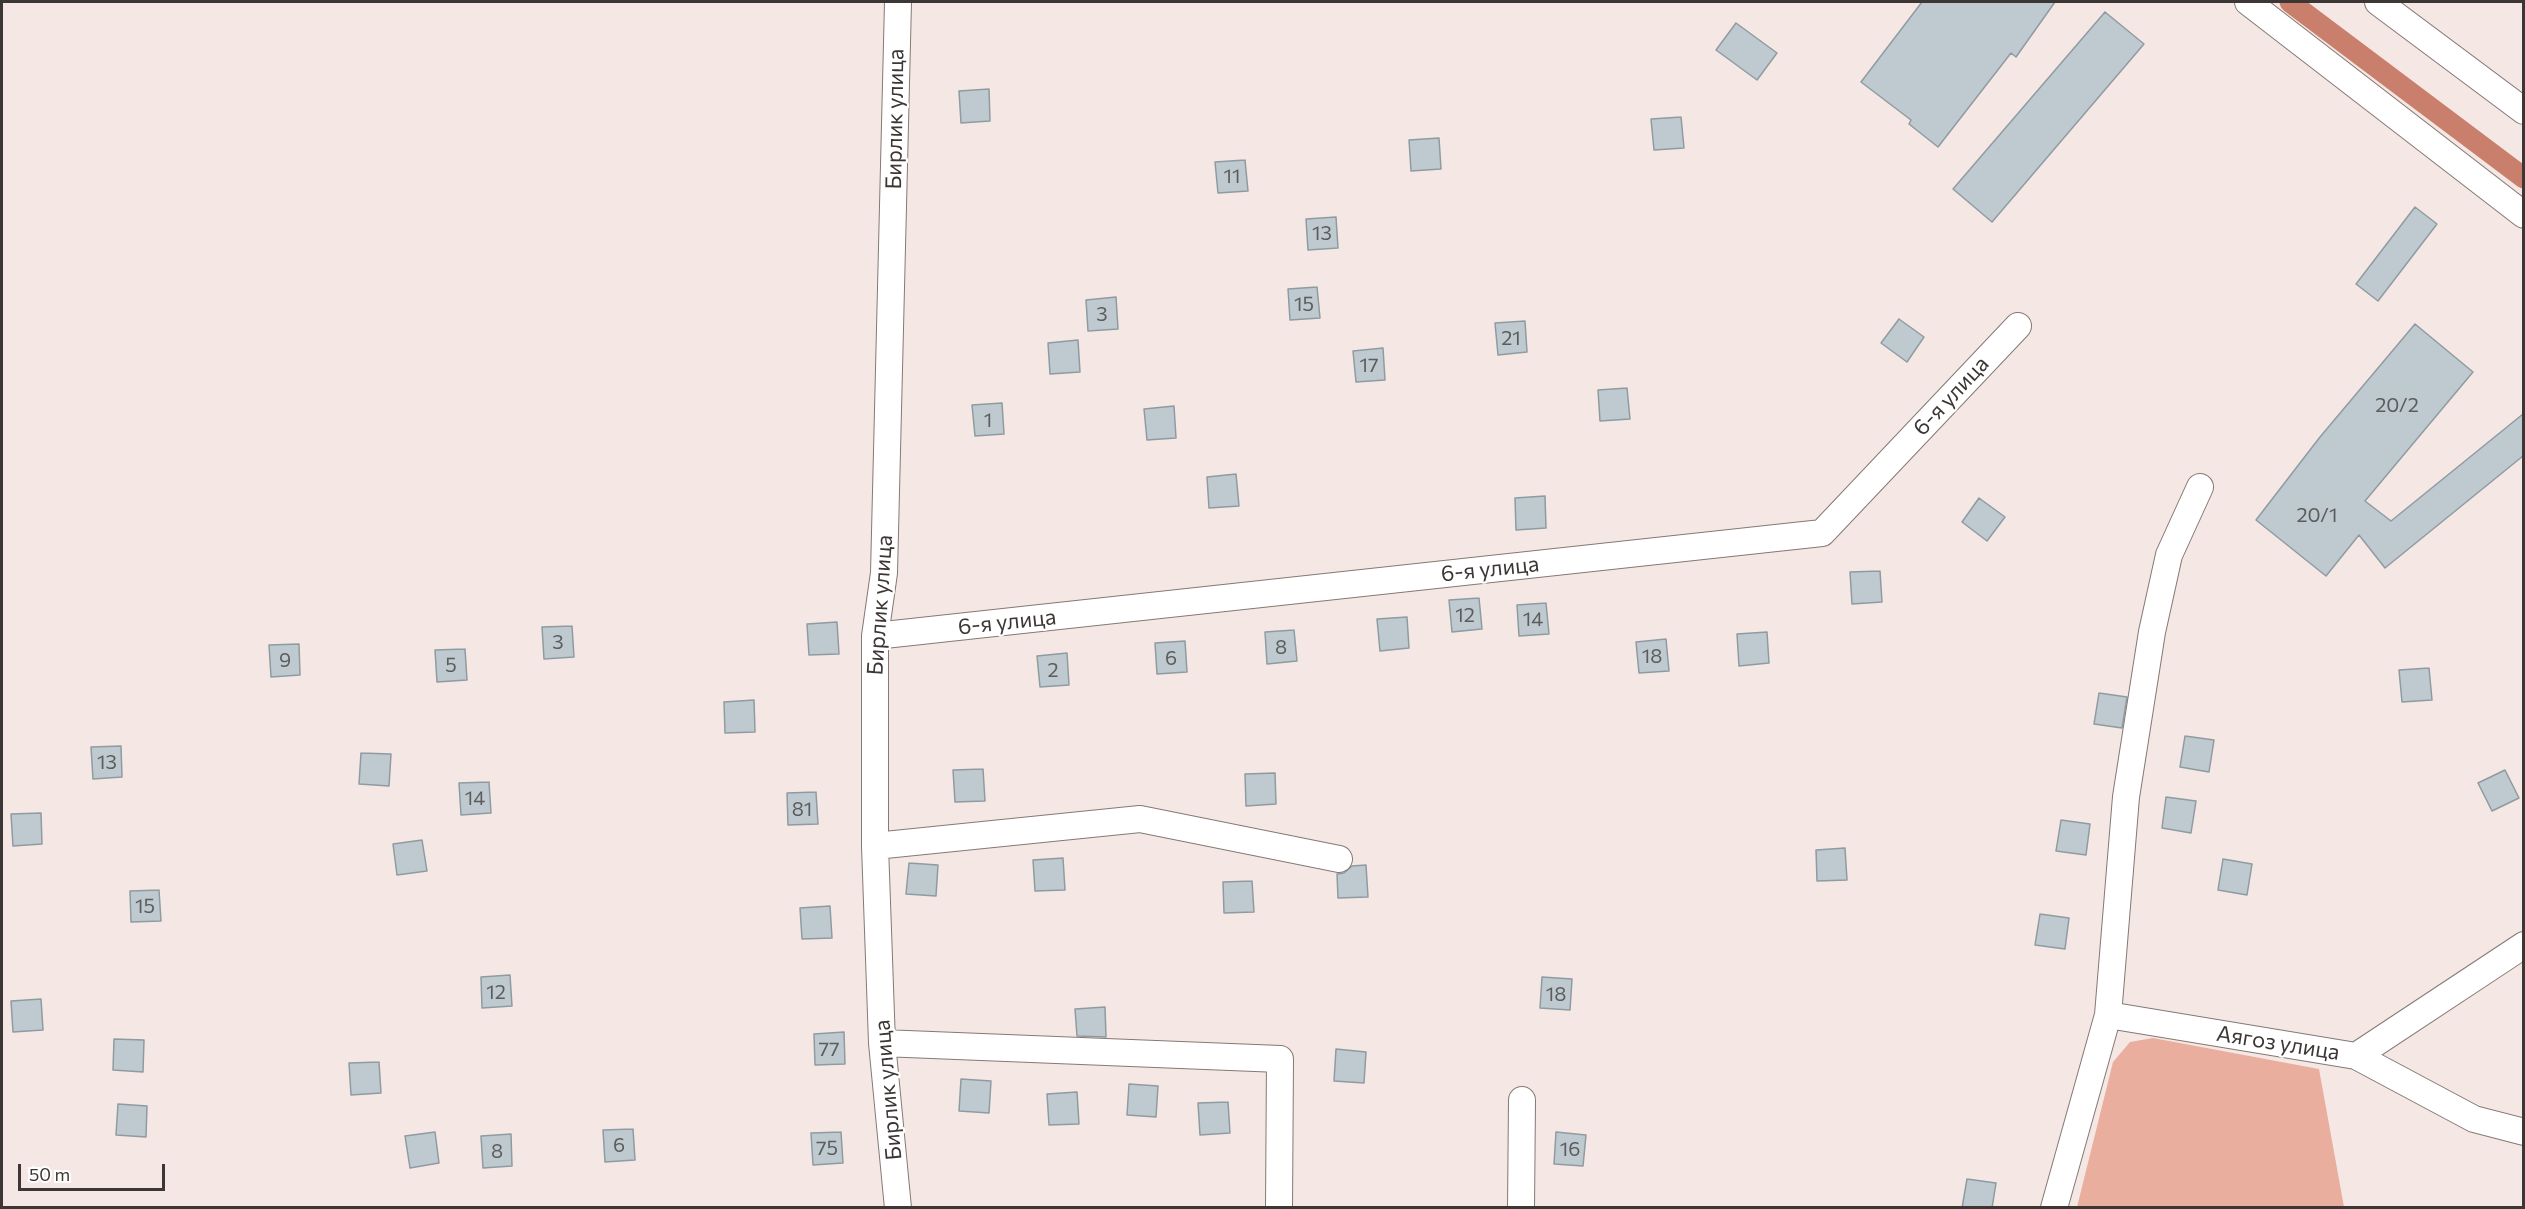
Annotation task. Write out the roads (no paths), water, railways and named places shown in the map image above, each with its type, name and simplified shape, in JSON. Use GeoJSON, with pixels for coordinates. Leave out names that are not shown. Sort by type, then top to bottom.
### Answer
{"type":"FeatureCollection","features":[{"type":"Feature","properties":{"kind":"street","name":"Бирлик улица"},"geometry":{"type":"LineString","coordinates":[[898,2],[884,573],[875,636],[875,846],[882,1043],[898,1208]]}},
{"type":"Feature","properties":{"kind":"street"},"geometry":{"type":"LineString","coordinates":[[2248,2],[2523,215]]}},
{"type":"Feature","properties":{"kind":"street"},"geometry":{"type":"LineString","coordinates":[[2388,4],[2523,111]]}},
{"type":"Feature","properties":{"kind":"street","name":"6-я улица"},"geometry":{"type":"LineString","coordinates":[[875,636],[1822,533],[2018,326]]}},
{"type":"Feature","properties":{"kind":"street"},"geometry":{"type":"LineString","coordinates":[[2054,1208],[2108,1015],[2126,797],[2152,632],[2169,555],[2200,488]]}},
{"type":"Feature","properties":{"kind":"street"},"geometry":{"type":"LineString","coordinates":[[875,846],[1140,819],[1339,859]]}},
{"type":"Feature","properties":{"kind":"street","name":"Аягоз улица"},"geometry":{"type":"LineString","coordinates":[[2108,1015],[2356,1056],[2523,945]]}},
{"type":"Feature","properties":{"kind":"street"},"geometry":{"type":"LineString","coordinates":[[882,1043],[1280,1059],[1279,1208]]}},
{"type":"Feature","properties":{"kind":"street"},"geometry":{"type":"LineString","coordinates":[[2356,1056],[2474,1119],[2523,1132]]}},
{"type":"Feature","properties":{"kind":"street"},"geometry":{"type":"LineString","coordinates":[[1521,1208],[1522,1100]]}},
{"type":"Feature","properties":{"kind":"waterway"},"geometry":{"type":"LineString","coordinates":[[2290,2],[2524,178]]}}]}
